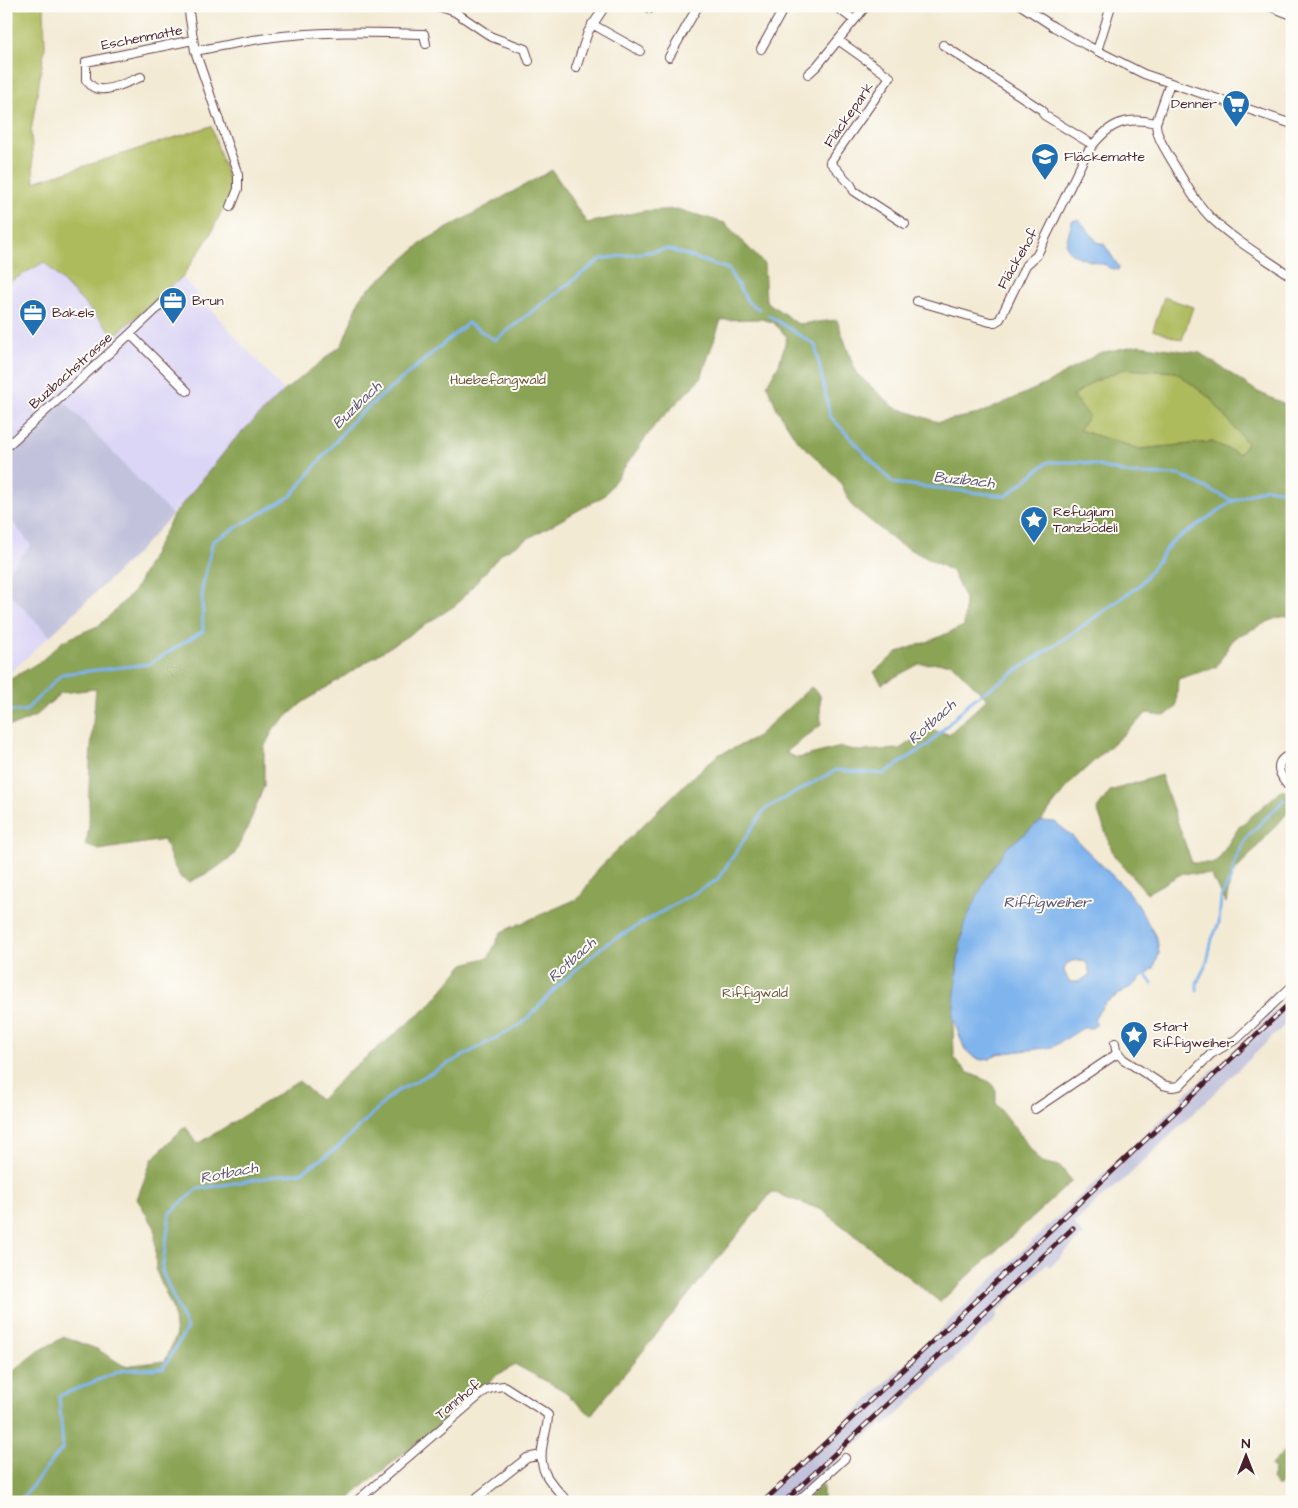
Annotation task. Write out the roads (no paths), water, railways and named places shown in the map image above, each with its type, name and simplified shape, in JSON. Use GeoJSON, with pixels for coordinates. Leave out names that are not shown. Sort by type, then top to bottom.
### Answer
{"type":"FeatureCollection","features":[{"type":"Feature","properties":{"kind":"street"},"geometry":{"type":"LineString","coordinates":[[188,6],[195,51],[238,175],[238,189],[231,208]]}},
{"type":"Feature","properties":{"kind":"street"},"geometry":{"type":"LineString","coordinates":[[436,6],[455,12],[492,37],[525,49],[529,61]]}},
{"type":"Feature","properties":{"kind":"street"},"geometry":{"type":"LineString","coordinates":[[576,68],[592,24],[605,6]]}},
{"type":"Feature","properties":{"kind":"street"},"geometry":{"type":"LineString","coordinates":[[669,57],[698,6]]}},
{"type":"Feature","properties":{"kind":"street"},"geometry":{"type":"LineString","coordinates":[[761,49],[785,6]]}},
{"type":"Feature","properties":{"kind":"street"},"geometry":{"type":"LineString","coordinates":[[835,6],[854,20]]}},
{"type":"Feature","properties":{"kind":"street"},"geometry":{"type":"LineString","coordinates":[[808,74],[817,66],[866,6]]}},
{"type":"Feature","properties":{"kind":"street"},"geometry":{"type":"LineString","coordinates":[[1022,6],[1054,27],[1097,51],[1144,74],[1292,124]]}},
{"type":"Feature","properties":{"kind":"street"},"geometry":{"type":"LineString","coordinates":[[1097,51],[1111,6]]}},
{"type":"Feature","properties":{"kind":"street"},"geometry":{"type":"LineString","coordinates":[[1270,6],[1292,15]]}},
{"type":"Feature","properties":{"kind":"street"},"geometry":{"type":"LineString","coordinates":[[592,24],[640,51]]}},
{"type":"Feature","properties":{"kind":"street","name":"Eschenmatte"},"geometry":{"type":"LineString","coordinates":[[195,51],[244,41],[327,32],[424,34],[426,44]]}},
{"type":"Feature","properties":{"kind":"street","name":"Eschenmatte"},"geometry":{"type":"LineString","coordinates":[[141,77],[107,89],[98,90],[86,80],[86,62],[193,40]]}},
{"type":"Feature","properties":{"kind":"street","name":"Fläckepark"},"geometry":{"type":"LineString","coordinates":[[838,40],[890,77],[830,162],[851,185],[854,191],[905,224]]}},
{"type":"Feature","properties":{"kind":"street"},"geometry":{"type":"LineString","coordinates":[[942,45],[1042,110],[1044,115],[1093,145]]}},
{"type":"Feature","properties":{"kind":"street"},"geometry":{"type":"LineString","coordinates":[[1170,83],[1156,123],[1158,134],[1164,148],[1190,192],[1202,208],[1230,233],[1292,276]]}},
{"type":"Feature","properties":{"kind":"street","name":"Fläckehof"},"geometry":{"type":"LineString","coordinates":[[917,302],[990,322],[1000,319],[1026,265],[1037,255],[1086,154],[1093,145],[1108,129],[1122,121],[1131,119],[1156,123]]}},
{"type":"Feature","properties":{"kind":"street","name":"Buzibachstrasse"},"geometry":{"type":"LineString","coordinates":[[6,447],[167,299]]}},
{"type":"Feature","properties":{"kind":"street","name":"Buzibachstrasse"},"geometry":{"type":"LineString","coordinates":[[130,334],[187,391]]}},
{"type":"Feature","properties":{"kind":"street"},"geometry":{"type":"LineString","coordinates":[[1292,754],[1284,756],[1280,761],[1279,769],[1282,779],[1292,790]]}},
{"type":"Feature","properties":{"kind":"street"},"geometry":{"type":"LineString","coordinates":[[1115,1043],[1123,1059],[1163,1085],[1179,1086],[1211,1054],[1238,1039],[1292,986]]}},
{"type":"Feature","properties":{"kind":"street"},"geometry":{"type":"LineString","coordinates":[[1035,1110],[1118,1052]]}},
{"type":"Feature","properties":{"kind":"street","name":"Tannhof"},"geometry":{"type":"LineString","coordinates":[[359,1499],[486,1390],[504,1386],[548,1415],[541,1455],[542,1466],[545,1476],[568,1502]]}},
{"type":"Feature","properties":{"kind":"street"},"geometry":{"type":"LineString","coordinates":[[470,1502],[527,1458],[541,1455]]}},
{"type":"Feature","properties":{"kind":"street"},"geometry":{"type":"LineString","coordinates":[[797,1502],[845,1458]]}},
{"type":"Feature","properties":{"kind":"water"},"geometry":{"type":"Polygon","coordinates":[[[1079,219],[1097,242],[1104,244],[1119,267],[1118,270],[1076,256],[1067,249],[1066,244],[1072,221],[1079,219]]]}},
{"type":"Feature","properties":{"kind":"water","name":"Riffigweiher"},"geometry":{"type":"Polygon","coordinates":[[[1041,821],[1055,822],[1070,834],[1124,887],[1138,905],[1157,939],[1159,953],[1154,968],[1129,988],[1105,1003],[1094,1019],[1097,1024],[1092,1028],[1083,1028],[1053,1047],[997,1054],[990,1059],[982,1060],[975,1058],[965,1050],[953,1018],[958,959],[964,924],[987,877],[1006,848],[1041,821]],[[1084,960],[1072,961],[1066,964],[1064,971],[1069,982],[1078,982],[1090,975],[1084,960]]]}},
{"type":"Feature","properties":{"kind":"waterway","name":"Buzibach"},"geometry":{"type":"LineString","coordinates":[[6,711],[25,711],[62,674],[149,664],[203,631],[202,588],[213,541],[291,496],[353,420],[468,323],[495,340],[601,259],[668,249],[728,269],[748,302],[759,309]]}},
{"type":"Feature","properties":{"kind":"waterway","name":"Buzibach"},"geometry":{"type":"LineString","coordinates":[[768,315],[815,345],[830,416],[893,483],[1006,496],[1048,462],[1082,462],[1131,474],[1180,475],[1233,501]]}},
{"type":"Feature","properties":{"kind":"waterway","name":"Rotbach"},"geometry":{"type":"LineString","coordinates":[[19,1502],[63,1448],[59,1396],[123,1370],[163,1368],[187,1329],[162,1271],[170,1213],[197,1189],[302,1172],[336,1149],[394,1093],[522,1024],[561,983],[604,945],[717,880],[765,809],[836,770],[883,774],[928,745],[971,701],[1067,637],[1140,585],[1171,543],[1233,501],[1266,488],[1292,492]]}},
{"type":"Feature","properties":{"kind":"waterway"},"geometry":{"type":"LineString","coordinates":[[1197,991],[1197,983],[1207,962],[1212,939],[1219,923],[1221,897],[1231,878],[1236,858],[1247,837],[1284,800]]}},
{"type":"Feature","properties":{"kind":"waterway"},"geometry":{"type":"LineString","coordinates":[[1146,975],[1152,984]]}},
{"type":"Feature","properties":{"kind":"railway"},"geometry":{"type":"LineString","coordinates":[[763,1502],[1292,1001]]}},
{"type":"Feature","properties":{"kind":"railway"},"geometry":{"type":"LineString","coordinates":[[784,1502],[1073,1228]]}},
{"type":"Feature","properties":{"kind":"place","name":"Denner"},"geometry":{"type":"Point","coordinates":[1236,128]}},
{"type":"Feature","properties":{"kind":"place","name":"Fläckematte"},"geometry":{"type":"Point","coordinates":[1045,181]}},
{"type":"Feature","properties":{"kind":"place","name":"Brun"},"geometry":{"type":"Point","coordinates":[173,325]}},
{"type":"Feature","properties":{"kind":"place","name":"Bakels"},"geometry":{"type":"Point","coordinates":[33,337]}},
{"type":"Feature","properties":{"kind":"place","name":"Refugium Tanzbödeli"},"geometry":{"type":"Point","coordinates":[1034,544]}},
{"type":"Feature","properties":{"kind":"place","name":"Start Riffigweiher"},"geometry":{"type":"Point","coordinates":[1134,1059]}},
{"type":"Feature","properties":{"kind":"park label","name":"Huebefangwald"},"geometry":{"type":"Point","coordinates":[498,380]}},
{"type":"Feature","properties":{"kind":"park label","name":"Riffigwald"},"geometry":{"type":"Point","coordinates":[755,993]}}]}
